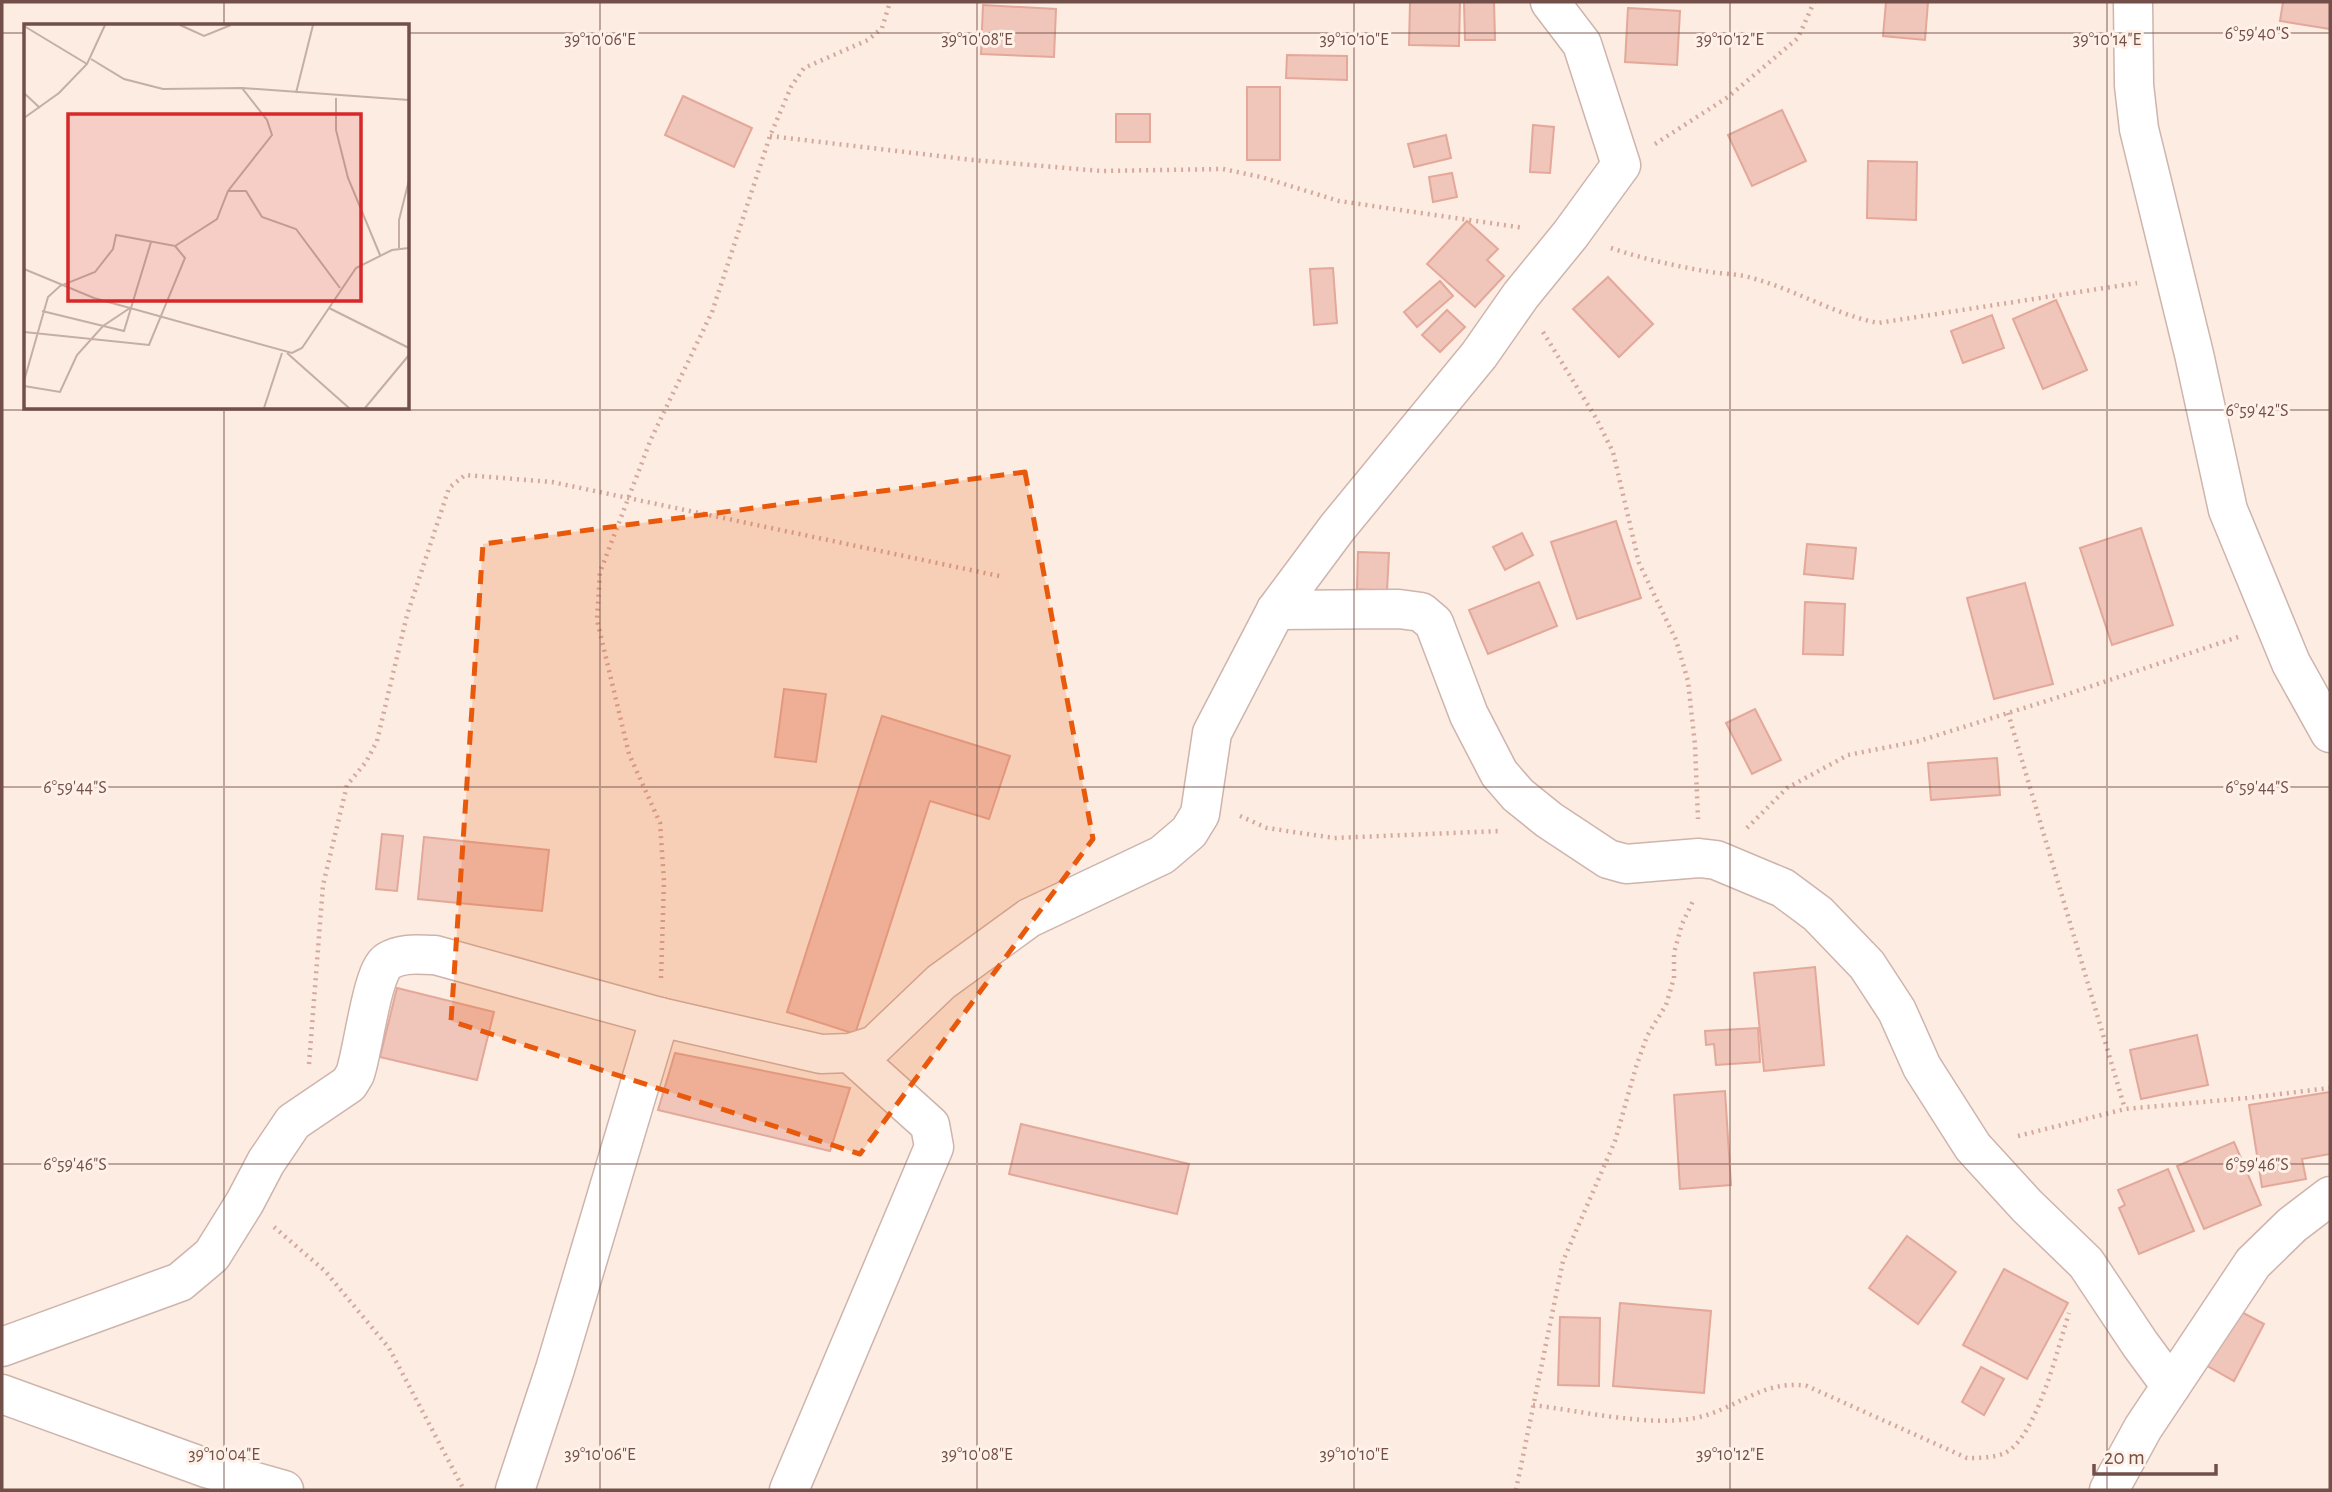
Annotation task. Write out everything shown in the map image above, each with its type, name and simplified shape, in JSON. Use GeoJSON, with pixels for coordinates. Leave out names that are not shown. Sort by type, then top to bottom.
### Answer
{"type":"FeatureCollection","features":[{"type":"Feature","properties":{"kind":"street"},"geometry":{"type":"LineString","coordinates":[[2,1347],[180,1282],[212,1255],[266,1162],[293,1122],[349,1084],[355,1074],[376,980],[384,963],[402,955],[435,955],[660,1017],[821,1054],[850,1053],[875,1045],[940,982],[1029,918],[1162,855],[1189,832],[1200,814],[1212,733],[1276,610],[1336,528],[1479,355],[1521,295],[1570,235],[1621,165],[1582,44],[1550,2]]}},
{"type":"Feature","properties":{"kind":"street"},"geometry":{"type":"LineString","coordinates":[[2133,2],[2134,85],[2139,129],[2228,510],[2291,663],[2330,733]]}},
{"type":"Feature","properties":{"kind":"street"},"geometry":{"type":"LineString","coordinates":[[1276,610],[1399,609],[1421,612],[1434,623],[1469,715],[1499,773],[1518,795],[1549,820],[1608,859],[1626,864],[1708,859],[1783,888],[1818,914],[1867,965],[1897,1011],[1922,1067],[1973,1147],[2027,1206],[2087,1263],[2140,1344],[2171,1385]]}},
{"type":"Feature","properties":{"kind":"street"},"geometry":{"type":"LineString","coordinates":[[515,1490],[555,1368],[660,1017]]}},
{"type":"Feature","properties":{"kind":"street"},"geometry":{"type":"LineString","coordinates":[[789,1490],[934,1147],[930,1125],[850,1053]]}},
{"type":"Feature","properties":{"kind":"street"},"geometry":{"type":"LineString","coordinates":[[2109,1490],[2143,1428],[2253,1263],[2292,1225],[2330,1196]]}},
{"type":"Feature","properties":{"kind":"street"},"geometry":{"type":"LineString","coordinates":[[2,1394],[206,1468],[284,1490]]}},
{"type":"Feature","properties":{"kind":"path"},"geometry":{"type":"LineString","coordinates":[[660,1017],[664,881],[660,823],[629,754],[597,620],[600,572],[651,439],[712,312],[770,136],[791,87],[804,68],[868,40],[882,28],[890,2]]}},
{"type":"Feature","properties":{"kind":"path"},"geometry":{"type":"LineString","coordinates":[[1621,165],[1728,97],[1798,38],[1814,2]]}},
{"type":"Feature","properties":{"kind":"path"},"geometry":{"type":"LineString","coordinates":[[770,136],[973,160],[1101,171],[1223,169],[1261,177],[1339,201],[1451,215],[1570,235],[1642,258],[1711,272],[1749,276],[1783,287],[1855,318],[1878,323],[2175,276]]}},
{"type":"Feature","properties":{"kind":"path"},"geometry":{"type":"LineString","coordinates":[[1521,295],[1596,418],[1613,452],[1639,563],[1676,640],[1688,681],[1708,859]]}},
{"type":"Feature","properties":{"kind":"path"},"geometry":{"type":"LineString","coordinates":[[293,1122],[309,1068],[323,885],[346,785],[366,762],[377,741],[407,615],[449,488],[465,475],[552,482],[1004,577]]}},
{"type":"Feature","properties":{"kind":"path"},"geometry":{"type":"LineString","coordinates":[[1516,1490],[1563,1261],[1615,1141],[1647,1036],[1666,1005],[1674,978],[1674,953],[1682,924],[1708,859],[1787,788],[1849,755],[1919,741],[2275,624]]}},
{"type":"Feature","properties":{"kind":"path"},"geometry":{"type":"LineString","coordinates":[[2008,713],[2125,1109]]}},
{"type":"Feature","properties":{"kind":"path"},"geometry":{"type":"LineString","coordinates":[[1200,814],[1241,816],[1267,828],[1334,838],[1494,832],[1549,820]]}},
{"type":"Feature","properties":{"kind":"path"},"geometry":{"type":"LineString","coordinates":[[1973,1147],[2125,1109],[2330,1088]]}},
{"type":"Feature","properties":{"kind":"path"},"geometry":{"type":"LineString","coordinates":[[245,1202],[325,1271],[388,1348],[464,1490]]}},
{"type":"Feature","properties":{"kind":"path"},"geometry":{"type":"LineString","coordinates":[[1533,1405],[1664,1422],[1697,1418],[1770,1387],[1789,1383],[1807,1385],[1967,1458],[2004,1453],[2021,1438],[2035,1415],[2087,1263]]}},
{"type":"Feature","properties":{"kind":"highlighted area"},"geometry":{"type":"Polygon","coordinates":[[[1025,472],[1093,839],[860,1154],[451,1021],[483,544],[1025,472]]]}},
{"type":"Feature","properties":{"kind":"building"},"geometry":{"type":"Polygon","coordinates":[[[1410,2],[1460,2],[1459,46],[1409,45],[1410,2]]]}},
{"type":"Feature","properties":{"kind":"building"},"geometry":{"type":"Polygon","coordinates":[[[1464,2],[1494,2],[1495,40],[1465,40],[1464,2]]]}},
{"type":"Feature","properties":{"kind":"building"},"geometry":{"type":"Polygon","coordinates":[[[1886,2],[1928,2],[1925,40],[1883,36],[1886,2]]]}},
{"type":"Feature","properties":{"kind":"building"},"geometry":{"type":"Polygon","coordinates":[[[2283,2],[2330,2],[2330,29],[2280,21],[2283,2]]]}},
{"type":"Feature","properties":{"kind":"building"},"geometry":{"type":"Polygon","coordinates":[[[983,5],[1056,9],[1054,57],[981,54],[983,5]]]}},
{"type":"Feature","properties":{"kind":"building"},"geometry":{"type":"Polygon","coordinates":[[[1628,8],[1680,11],[1677,65],[1625,62],[1628,8]]]}},
{"type":"Feature","properties":{"kind":"building"},"geometry":{"type":"Polygon","coordinates":[[[1287,55],[1347,56],[1347,80],[1286,78],[1287,55]]]}},
{"type":"Feature","properties":{"kind":"building"},"geometry":{"type":"Polygon","coordinates":[[[1247,87],[1280,87],[1280,160],[1247,160],[1247,87]]]}},
{"type":"Feature","properties":{"kind":"building"},"geometry":{"type":"Polygon","coordinates":[[[683,96],[752,128],[734,167],[665,135],[683,96]]]}},
{"type":"Feature","properties":{"kind":"building"},"geometry":{"type":"Polygon","coordinates":[[[1782,110],[1806,161],[1752,186],[1728,135],[1782,110]]]}},
{"type":"Feature","properties":{"kind":"building"},"geometry":{"type":"Polygon","coordinates":[[[1116,114],[1150,114],[1150,142],[1116,142],[1116,114]]]}},
{"type":"Feature","properties":{"kind":"building"},"geometry":{"type":"Polygon","coordinates":[[[1533,125],[1554,127],[1550,173],[1530,172],[1533,125]]]}},
{"type":"Feature","properties":{"kind":"building"},"geometry":{"type":"Polygon","coordinates":[[[1446,135],[1451,158],[1414,167],[1408,144],[1446,135]]]}},
{"type":"Feature","properties":{"kind":"building"},"geometry":{"type":"Polygon","coordinates":[[[1868,161],[1917,162],[1916,220],[1867,218],[1868,161]]]}},
{"type":"Feature","properties":{"kind":"building"},"geometry":{"type":"Polygon","coordinates":[[[1452,173],[1457,197],[1433,202],[1429,177],[1452,173]]]}},
{"type":"Feature","properties":{"kind":"building"},"geometry":{"type":"Polygon","coordinates":[[[1467,221],[1498,249],[1487,260],[1504,276],[1475,307],[1427,264],[1467,221]]]}},
{"type":"Feature","properties":{"kind":"building"},"geometry":{"type":"Polygon","coordinates":[[[1333,268],[1337,323],[1314,325],[1310,269],[1333,268]]]}},
{"type":"Feature","properties":{"kind":"building"},"geometry":{"type":"Polygon","coordinates":[[[1608,277],[1653,324],[1619,357],[1573,309],[1608,277]]]}},
{"type":"Feature","properties":{"kind":"building"},"geometry":{"type":"Polygon","coordinates":[[[1440,281],[1453,296],[1417,327],[1404,312],[1440,281]]]}},
{"type":"Feature","properties":{"kind":"building"},"geometry":{"type":"Polygon","coordinates":[[[2056,300],[2087,370],[2043,389],[2013,319],[2056,300]]]}},
{"type":"Feature","properties":{"kind":"building"},"geometry":{"type":"Polygon","coordinates":[[[1447,310],[1465,327],[1440,352],[1422,335],[1447,310]]]}},
{"type":"Feature","properties":{"kind":"building"},"geometry":{"type":"Polygon","coordinates":[[[1992,315],[2004,348],[1963,363],[1951,331],[1992,315]]]}},
{"type":"Feature","properties":{"kind":"building"},"geometry":{"type":"Polygon","coordinates":[[[1616,521],[1641,598],[1577,619],[1551,542],[1616,521]]]}},
{"type":"Feature","properties":{"kind":"building"},"geometry":{"type":"Polygon","coordinates":[[[2141,528],[2173,625],[2112,645],[2080,548],[2141,528]]]}},
{"type":"Feature","properties":{"kind":"building"},"geometry":{"type":"Polygon","coordinates":[[[1522,533],[1533,555],[1505,570],[1493,547],[1522,533]]]}},
{"type":"Feature","properties":{"kind":"building"},"geometry":{"type":"Polygon","coordinates":[[[1807,544],[1856,548],[1853,579],[1804,574],[1807,544]]]}},
{"type":"Feature","properties":{"kind":"building"},"geometry":{"type":"Polygon","coordinates":[[[1358,552],[1389,553],[1387,591],[1357,589],[1358,552]]]}},
{"type":"Feature","properties":{"kind":"building"},"geometry":{"type":"Polygon","coordinates":[[[1539,582],[1557,626],[1488,654],[1469,610],[1539,582]]]}},
{"type":"Feature","properties":{"kind":"building"},"geometry":{"type":"Polygon","coordinates":[[[2025,583],[2053,684],[1994,699],[1967,598],[2025,583]]]}},
{"type":"Feature","properties":{"kind":"building"},"geometry":{"type":"Polygon","coordinates":[[[1805,602],[1845,604],[1843,655],[1803,654],[1805,602]]]}},
{"type":"Feature","properties":{"kind":"building"},"geometry":{"type":"Polygon","coordinates":[[[784,689],[826,694],[816,762],[775,757],[784,689]]]}},
{"type":"Feature","properties":{"kind":"building"},"geometry":{"type":"Polygon","coordinates":[[[1755,709],[1781,760],[1752,774],[1726,723],[1755,709]]]}},
{"type":"Feature","properties":{"kind":"building"},"geometry":{"type":"Polygon","coordinates":[[[882,716],[1010,756],[989,819],[930,801],[855,1034],[787,1012],[882,716]]]}},
{"type":"Feature","properties":{"kind":"building"},"geometry":{"type":"Polygon","coordinates":[[[1997,758],[2000,795],[1931,800],[1928,763],[1997,758]]]}},
{"type":"Feature","properties":{"kind":"building"},"geometry":{"type":"Polygon","coordinates":[[[382,834],[403,836],[397,891],[376,889],[382,834]]]}},
{"type":"Feature","properties":{"kind":"building"},"geometry":{"type":"Polygon","coordinates":[[[424,837],[549,850],[542,911],[418,899],[424,837]]]}},
{"type":"Feature","properties":{"kind":"building"},"geometry":{"type":"Polygon","coordinates":[[[1815,967],[1824,1065],[1764,1071],[1754,973],[1815,967]]]}},
{"type":"Feature","properties":{"kind":"building"},"geometry":{"type":"Polygon","coordinates":[[[397,988],[494,1012],[477,1080],[380,1057],[397,988]]]}},
{"type":"Feature","properties":{"kind":"building"},"geometry":{"type":"Polygon","coordinates":[[[1758,1028],[1760,1062],[1716,1065],[1714,1044],[1706,1045],[1705,1031],[1758,1028]]]}},
{"type":"Feature","properties":{"kind":"building"},"geometry":{"type":"Polygon","coordinates":[[[2197,1035],[2208,1085],[2141,1099],[2130,1050],[2197,1035]]]}},
{"type":"Feature","properties":{"kind":"building"},"geometry":{"type":"Polygon","coordinates":[[[675,1053],[850,1088],[830,1151],[658,1110],[675,1053]]]}},
{"type":"Feature","properties":{"kind":"building"},"geometry":{"type":"Polygon","coordinates":[[[1725,1091],[1731,1185],[1680,1189],[1674,1095],[1725,1091]]]}},
{"type":"Feature","properties":{"kind":"building"},"geometry":{"type":"Polygon","coordinates":[[[2330,1092],[2330,1154],[2302,1159],[2306,1179],[2262,1187],[2249,1105],[2330,1092]]]}},
{"type":"Feature","properties":{"kind":"building"},"geometry":{"type":"Polygon","coordinates":[[[1021,1124],[1189,1164],[1177,1214],[1009,1174],[1021,1124]]]}},
{"type":"Feature","properties":{"kind":"building"},"geometry":{"type":"Polygon","coordinates":[[[2234,1142],[2261,1205],[2204,1229],[2177,1166],[2234,1142]]]}},
{"type":"Feature","properties":{"kind":"building"},"geometry":{"type":"Polygon","coordinates":[[[2168,1169],[2194,1231],[2139,1254],[2119,1208],[2125,1205],[2118,1190],[2168,1169]]]}},
{"type":"Feature","properties":{"kind":"building"},"geometry":{"type":"Polygon","coordinates":[[[1907,1236],[1956,1272],[1918,1324],[1869,1288],[1907,1236]]]}},
{"type":"Feature","properties":{"kind":"building"},"geometry":{"type":"Polygon","coordinates":[[[2004,1269],[2068,1303],[2027,1379],[1963,1345],[2004,1269]]]}},
{"type":"Feature","properties":{"kind":"building"},"geometry":{"type":"Polygon","coordinates":[[[1620,1303],[1711,1311],[1704,1393],[1613,1386],[1620,1303]]]}},
{"type":"Feature","properties":{"kind":"building"},"geometry":{"type":"Polygon","coordinates":[[[2234,1308],[2264,1324],[2234,1381],[2204,1364],[2234,1308]]]}},
{"type":"Feature","properties":{"kind":"building"},"geometry":{"type":"Polygon","coordinates":[[[1560,1317],[1600,1318],[1599,1386],[1558,1385],[1560,1317]]]}},
{"type":"Feature","properties":{"kind":"building"},"geometry":{"type":"Polygon","coordinates":[[[1981,1367],[2004,1379],[1984,1415],[1962,1402],[1981,1367]]]}}]}
